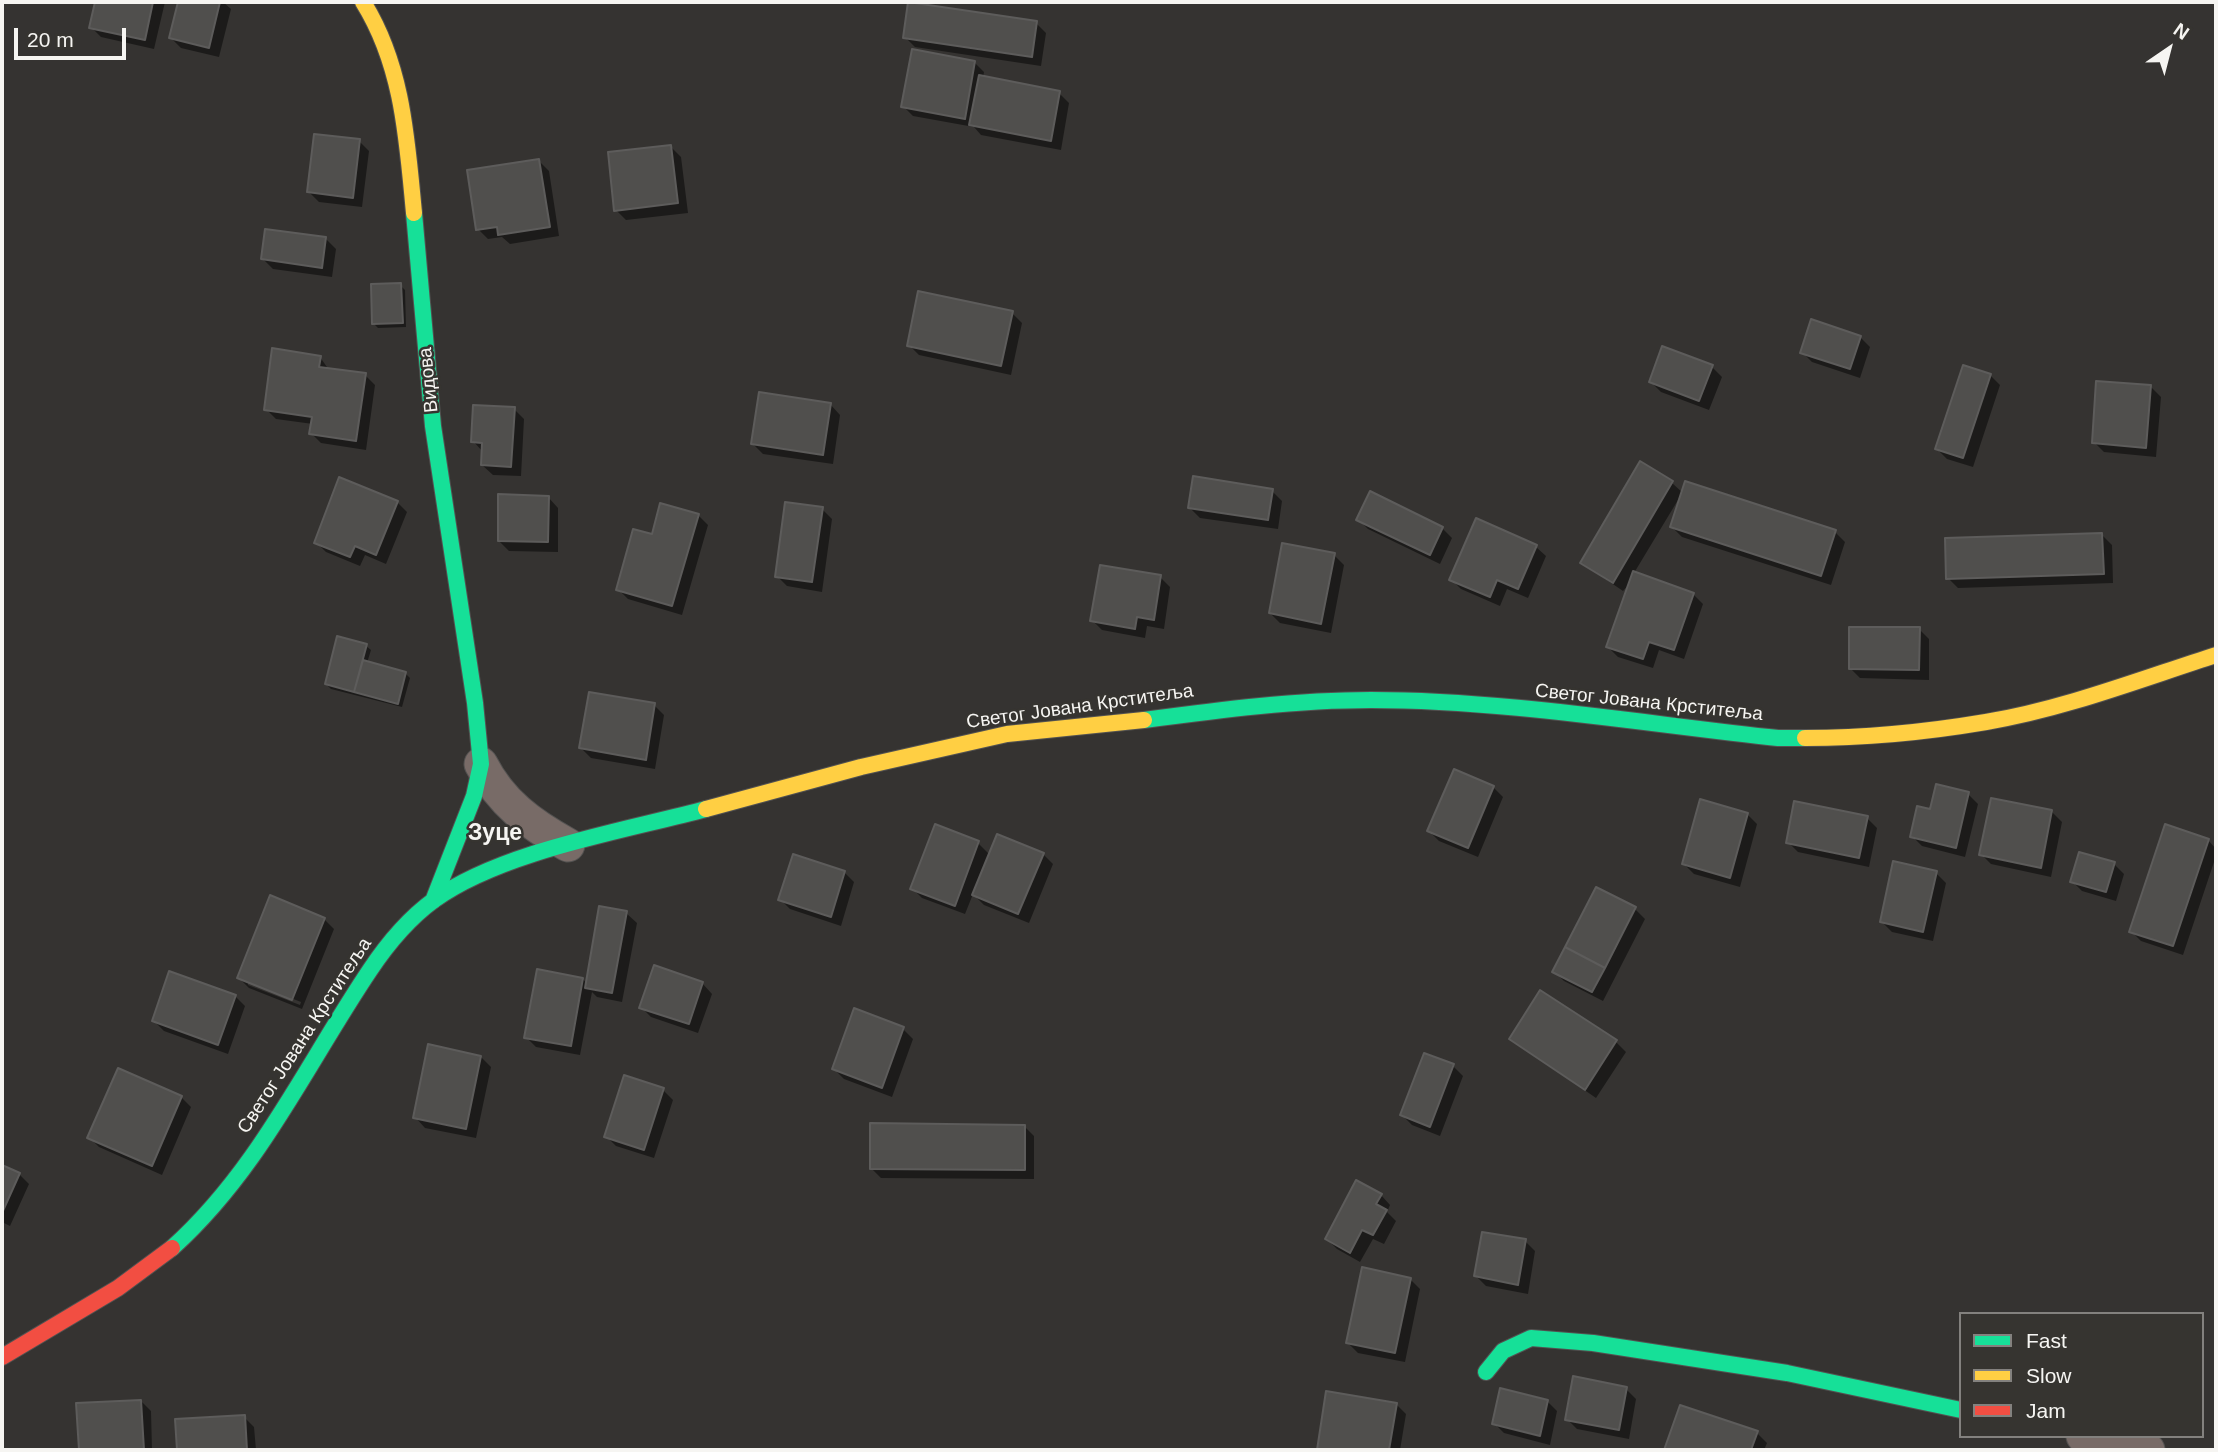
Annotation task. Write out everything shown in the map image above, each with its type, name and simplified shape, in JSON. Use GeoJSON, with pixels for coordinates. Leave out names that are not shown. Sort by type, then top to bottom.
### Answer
{"type":"FeatureCollection","features":[{"type":"Feature","properties":{"kind":"street","name":"Видова"},"geometry":{"type":"LineString","coordinates":[[363,2],[375,21],[393,64],[406,124],[433,426],[475,702],[481,764],[474,796],[433,901]]}},
{"type":"Feature","properties":{"kind":"street","name":"Светог Јована Крститеља"},"geometry":{"type":"LineString","coordinates":[[2,1357],[126,1284],[160,1258],[220,1201],[245,1168],[373,965],[408,921],[472,876],[568,845],[861,768],[1007,734],[1109,725],[1227,709],[1371,701],[1430,702],[1778,738],[1838,738],[1986,722],[2053,706],[2216,655]]}},
{"type":"Feature","properties":{"kind":"street","name":"Видова"},"geometry":{"type":"LineString","coordinates":[[481,764],[510,806],[532,825],[568,845]]}},
{"type":"Feature","properties":{"kind":"street"},"geometry":{"type":"LineString","coordinates":[[1486,1372],[1503,1350],[1531,1338],[1594,1343],[1787,1373],[1959,1410]]}},
{"type":"Feature","properties":{"kind":"street"},"geometry":{"type":"LineString","coordinates":[[2092,1438],[2148,1450]]}},
{"type":"Feature","properties":{"kind":"building"},"geometry":{"type":"Polygon","coordinates":[[[95,2],[153,2],[145,40],[89,28],[95,2]]]}},
{"type":"Feature","properties":{"kind":"building"},"geometry":{"type":"Polygon","coordinates":[[[178,2],[220,2],[209,48],[169,38],[178,2]]]}},
{"type":"Feature","properties":{"kind":"building"},"geometry":{"type":"Polygon","coordinates":[[[908,2],[1037,21],[1032,57],[903,38],[908,2]]]}},
{"type":"Feature","properties":{"kind":"building"},"geometry":{"type":"Polygon","coordinates":[[[912,49],[975,61],[965,119],[901,107],[912,49]]]}},
{"type":"Feature","properties":{"kind":"building"},"geometry":{"type":"Polygon","coordinates":[[[979,75],[1060,91],[1051,141],[969,125],[979,75]]]}},
{"type":"Feature","properties":{"kind":"building"},"geometry":{"type":"Polygon","coordinates":[[[314,134],[360,139],[353,198],[307,192],[314,134]]]}},
{"type":"Feature","properties":{"kind":"building"},"geometry":{"type":"Polygon","coordinates":[[[671,145],[678,203],[614,211],[608,152],[671,145]]]}},
{"type":"Feature","properties":{"kind":"building"},"geometry":{"type":"Polygon","coordinates":[[[539,159],[550,227],[498,235],[497,227],[476,230],[467,170],[539,159]]]}},
{"type":"Feature","properties":{"kind":"building"},"geometry":{"type":"Polygon","coordinates":[[[265,229],[326,237],[322,268],[261,259],[265,229]]]}},
{"type":"Feature","properties":{"kind":"building"},"geometry":{"type":"Polygon","coordinates":[[[401,283],[403,323],[372,324],[371,284],[401,283]]]}},
{"type":"Feature","properties":{"kind":"building"},"geometry":{"type":"Polygon","coordinates":[[[918,291],[1013,311],[1001,366],[907,346],[918,291]]]}},
{"type":"Feature","properties":{"kind":"building"},"geometry":{"type":"Polygon","coordinates":[[[1811,319],[1861,336],[1850,369],[1800,353],[1811,319]]]}},
{"type":"Feature","properties":{"kind":"building"},"geometry":{"type":"Polygon","coordinates":[[[1662,346],[1713,365],[1699,401],[1649,382],[1662,346]]]}},
{"type":"Feature","properties":{"kind":"building"},"geometry":{"type":"Polygon","coordinates":[[[272,348],[321,356],[319,367],[366,373],[356,441],[309,434],[312,417],[264,410],[272,348]]]}},
{"type":"Feature","properties":{"kind":"building"},"geometry":{"type":"Polygon","coordinates":[[[1963,365],[1991,374],[1963,458],[1935,449],[1963,365]]]}},
{"type":"Feature","properties":{"kind":"building"},"geometry":{"type":"Polygon","coordinates":[[[2096,381],[2151,385],[2146,448],[2092,443],[2096,381]]]}},
{"type":"Feature","properties":{"kind":"building"},"geometry":{"type":"Polygon","coordinates":[[[759,392],[831,403],[823,455],[751,444],[759,392]]]}},
{"type":"Feature","properties":{"kind":"building"},"geometry":{"type":"Polygon","coordinates":[[[473,405],[515,407],[511,467],[481,465],[482,443],[471,442],[473,405]]]}},
{"type":"Feature","properties":{"kind":"building"},"geometry":{"type":"Polygon","coordinates":[[[1640,461],[1673,481],[1613,583],[1580,563],[1640,461]]]}},
{"type":"Feature","properties":{"kind":"building"},"geometry":{"type":"Polygon","coordinates":[[[1193,476],[1273,489],[1268,520],[1188,508],[1193,476]]]}},
{"type":"Feature","properties":{"kind":"building"},"geometry":{"type":"Polygon","coordinates":[[[339,477],[398,501],[376,555],[355,546],[350,557],[314,543],[339,477]]]}},
{"type":"Feature","properties":{"kind":"building"},"geometry":{"type":"Polygon","coordinates":[[[1685,481],[1836,530],[1821,576],[1670,527],[1685,481]]]}},
{"type":"Feature","properties":{"kind":"building"},"geometry":{"type":"Polygon","coordinates":[[[1370,491],[1443,527],[1430,555],[1356,520],[1370,491]]]}},
{"type":"Feature","properties":{"kind":"building"},"geometry":{"type":"Polygon","coordinates":[[[498,494],[549,496],[548,542],[498,541],[498,494]]]}},
{"type":"Feature","properties":{"kind":"building"},"geometry":{"type":"Polygon","coordinates":[[[785,502],[823,507],[812,582],[775,577],[785,502]]]}},
{"type":"Feature","properties":{"kind":"building"},"geometry":{"type":"Polygon","coordinates":[[[660,503],[699,514],[672,606],[616,590],[633,529],[652,534],[660,503]]]}},
{"type":"Feature","properties":{"kind":"building"},"geometry":{"type":"Polygon","coordinates":[[[1476,518],[1537,545],[1518,589],[1497,580],[1490,597],[1449,580],[1476,518]]]}},
{"type":"Feature","properties":{"kind":"building"},"geometry":{"type":"Polygon","coordinates":[[[2102,533],[2104,574],[1946,579],[1945,538],[2102,533]]]}},
{"type":"Feature","properties":{"kind":"building"},"geometry":{"type":"Polygon","coordinates":[[[1282,543],[1335,553],[1321,624],[1269,613],[1282,543]]]}},
{"type":"Feature","properties":{"kind":"building"},"geometry":{"type":"Polygon","coordinates":[[[1100,565],[1161,575],[1154,620],[1137,617],[1135,629],[1090,621],[1100,565]]]}},
{"type":"Feature","properties":{"kind":"building"},"geometry":{"type":"Polygon","coordinates":[[[1633,571],[1694,593],[1674,650],[1649,642],[1643,659],[1606,647],[1633,571]]]}},
{"type":"Feature","properties":{"kind":"building"},"geometry":{"type":"Polygon","coordinates":[[[1849,627],[1920,627],[1919,670],[1849,669],[1849,627]]]}},
{"type":"Feature","properties":{"kind":"building"},"geometry":{"type":"Polygon","coordinates":[[[337,636],[367,644],[354,692],[325,684],[337,636]]]}},
{"type":"Feature","properties":{"kind":"building"},"geometry":{"type":"Polygon","coordinates":[[[363,660],[406,672],[398,704],[354,692],[363,660]]]}},
{"type":"Feature","properties":{"kind":"building"},"geometry":{"type":"Polygon","coordinates":[[[589,692],[655,703],[646,760],[579,748],[589,692]]]}},
{"type":"Feature","properties":{"kind":"building"},"geometry":{"type":"Polygon","coordinates":[[[1454,769],[1494,786],[1468,848],[1427,831],[1454,769]]]}},
{"type":"Feature","properties":{"kind":"building"},"geometry":{"type":"Polygon","coordinates":[[[1936,784],[1969,792],[1956,848],[1910,837],[1917,806],[1930,809],[1936,784]]]}},
{"type":"Feature","properties":{"kind":"building"},"geometry":{"type":"Polygon","coordinates":[[[1991,798],[2052,810],[2041,868],[1979,855],[1991,798]]]}},
{"type":"Feature","properties":{"kind":"building"},"geometry":{"type":"Polygon","coordinates":[[[1700,799],[1748,813],[1730,878],[1682,864],[1700,799]]]}},
{"type":"Feature","properties":{"kind":"building"},"geometry":{"type":"Polygon","coordinates":[[[1794,801],[1868,816],[1859,858],[1786,843],[1794,801]]]}},
{"type":"Feature","properties":{"kind":"building"},"geometry":{"type":"Polygon","coordinates":[[[935,824],[979,841],[955,906],[910,889],[935,824]]]}},
{"type":"Feature","properties":{"kind":"building"},"geometry":{"type":"Polygon","coordinates":[[[2165,824],[2209,839],[2173,946],[2129,932],[2165,824]]]}},
{"type":"Feature","properties":{"kind":"building"},"geometry":{"type":"Polygon","coordinates":[[[997,834],[1044,853],[1018,914],[972,895],[997,834]]]}},
{"type":"Feature","properties":{"kind":"building"},"geometry":{"type":"Polygon","coordinates":[[[2079,852],[2115,862],[2106,892],[2070,882],[2079,852]]]}},
{"type":"Feature","properties":{"kind":"building"},"geometry":{"type":"Polygon","coordinates":[[[793,854],[845,871],[831,917],[778,900],[793,854]]]}},
{"type":"Feature","properties":{"kind":"building"},"geometry":{"type":"Polygon","coordinates":[[[1893,861],[1937,871],[1923,932],[1880,922],[1893,861]]]}},
{"type":"Feature","properties":{"kind":"building"},"geometry":{"type":"Polygon","coordinates":[[[1596,887],[1636,907],[1605,968],[1565,947],[1596,887]]]}},
{"type":"Feature","properties":{"kind":"building"},"geometry":{"type":"Polygon","coordinates":[[[270,895],[325,918],[292,1000],[237,978],[270,895]]]}},
{"type":"Feature","properties":{"kind":"building"},"geometry":{"type":"Polygon","coordinates":[[[599,906],[627,911],[612,993],[585,988],[599,906]]]}},
{"type":"Feature","properties":{"kind":"building"},"geometry":{"type":"Polygon","coordinates":[[[1565,947],[1605,968],[1592,992],[1552,972],[1565,947]]]}},
{"type":"Feature","properties":{"kind":"building"},"geometry":{"type":"Polygon","coordinates":[[[654,965],[703,982],[689,1024],[639,1008],[654,965]]]}},
{"type":"Feature","properties":{"kind":"building"},"geometry":{"type":"Polygon","coordinates":[[[537,969],[583,978],[571,1046],[524,1038],[537,969]]]}},
{"type":"Feature","properties":{"kind":"building"},"geometry":{"type":"Polygon","coordinates":[[[169,971],[236,995],[218,1045],[152,1021],[169,971]]]}},
{"type":"Feature","properties":{"kind":"building"},"geometry":{"type":"Polygon","coordinates":[[[1540,990],[1617,1040],[1585,1090],[1509,1039],[1540,990]]]}},
{"type":"Feature","properties":{"kind":"building"},"geometry":{"type":"Polygon","coordinates":[[[854,1008],[904,1027],[882,1088],[832,1069],[854,1008]]]}},
{"type":"Feature","properties":{"kind":"building"},"geometry":{"type":"Polygon","coordinates":[[[428,1044],[481,1056],[466,1129],[413,1118],[428,1044]]]}},
{"type":"Feature","properties":{"kind":"building"},"geometry":{"type":"Polygon","coordinates":[[[1424,1053],[1454,1064],[1430,1127],[1400,1115],[1424,1053]]]}},
{"type":"Feature","properties":{"kind":"building"},"geometry":{"type":"Polygon","coordinates":[[[118,1068],[182,1096],[152,1166],[87,1138],[118,1068]]]}},
{"type":"Feature","properties":{"kind":"building"},"geometry":{"type":"Polygon","coordinates":[[[624,1075],[664,1088],[644,1150],[604,1137],[624,1075]]]}},
{"type":"Feature","properties":{"kind":"building"},"geometry":{"type":"Polygon","coordinates":[[[870,1123],[1025,1125],[1025,1170],[870,1169],[870,1123]]]}},
{"type":"Feature","properties":{"kind":"building"},"geometry":{"type":"Polygon","coordinates":[[[2,1165],[20,1173],[2,1213],[2,1165]]]}},
{"type":"Feature","properties":{"kind":"building"},"geometry":{"type":"Polygon","coordinates":[[[1356,1180],[1382,1194],[1376,1204],[1387,1210],[1373,1235],[1362,1230],[1350,1253],[1325,1239],[1356,1180]]]}},
{"type":"Feature","properties":{"kind":"building"},"geometry":{"type":"Polygon","coordinates":[[[1482,1232],[1526,1239],[1518,1285],[1474,1276],[1482,1232]]]}},
{"type":"Feature","properties":{"kind":"building"},"geometry":{"type":"Polygon","coordinates":[[[1362,1267],[1411,1278],[1395,1353],[1346,1343],[1362,1267]]]}},
{"type":"Feature","properties":{"kind":"building"},"geometry":{"type":"Polygon","coordinates":[[[1573,1376],[1627,1387],[1619,1430],[1565,1420],[1573,1376]]]}},
{"type":"Feature","properties":{"kind":"building"},"geometry":{"type":"Polygon","coordinates":[[[1500,1388],[1548,1400],[1540,1436],[1492,1424],[1500,1388]]]}},
{"type":"Feature","properties":{"kind":"building"},"geometry":{"type":"Polygon","coordinates":[[[1326,1391],[1397,1403],[1389,1450],[1317,1450],[1326,1391]]]}},
{"type":"Feature","properties":{"kind":"building"},"geometry":{"type":"Polygon","coordinates":[[[141,1400],[144,1450],[79,1450],[76,1403],[141,1400]]]}},
{"type":"Feature","properties":{"kind":"building"},"geometry":{"type":"Polygon","coordinates":[[[1680,1405],[1758,1431],[1751,1450],[1664,1450],[1680,1405]]]}},
{"type":"Feature","properties":{"kind":"building"},"geometry":{"type":"Polygon","coordinates":[[[245,1415],[247,1450],[177,1450],[175,1419],[245,1415]]]}},
{"type":"Feature","properties":{"kind":"traffic: fast"},"geometry":{"type":"LineString","coordinates":[[414,213],[433,426],[475,703],[481,764],[474,796],[433,901]]}},
{"type":"Feature","properties":{"kind":"traffic: fast"},"geometry":{"type":"LineString","coordinates":[[1144,720],[1314,702],[1421,701],[1523,708],[1778,738],[1805,738]]}},
{"type":"Feature","properties":{"kind":"traffic: fast"},"geometry":{"type":"LineString","coordinates":[[172,1248],[203,1218],[231,1185],[280,1115],[377,960],[399,932],[425,907],[462,883],[528,855],[706,809]]}},
{"type":"Feature","properties":{"kind":"traffic: fast"},"geometry":{"type":"LineString","coordinates":[[1486,1372],[1503,1351],[1531,1338],[1593,1343],[1787,1373],[1959,1410]]}},
{"type":"Feature","properties":{"kind":"traffic: slow"},"geometry":{"type":"LineString","coordinates":[[363,2],[387,52],[395,78],[405,131],[414,213]]}},
{"type":"Feature","properties":{"kind":"traffic: slow"},"geometry":{"type":"LineString","coordinates":[[1805,738],[1919,731],[2015,716],[2102,693],[2216,655]]}},
{"type":"Feature","properties":{"kind":"traffic: slow"},"geometry":{"type":"LineString","coordinates":[[706,809],[861,767],[1007,734],[1144,720]]}},
{"type":"Feature","properties":{"kind":"traffic: jam"},"geometry":{"type":"LineString","coordinates":[[2,1357],[118,1288],[172,1248]]}},
{"type":"Feature","properties":{"kind":"district","name":"Зуце"},"geometry":{"type":"Point","coordinates":[495,834]}}]}
